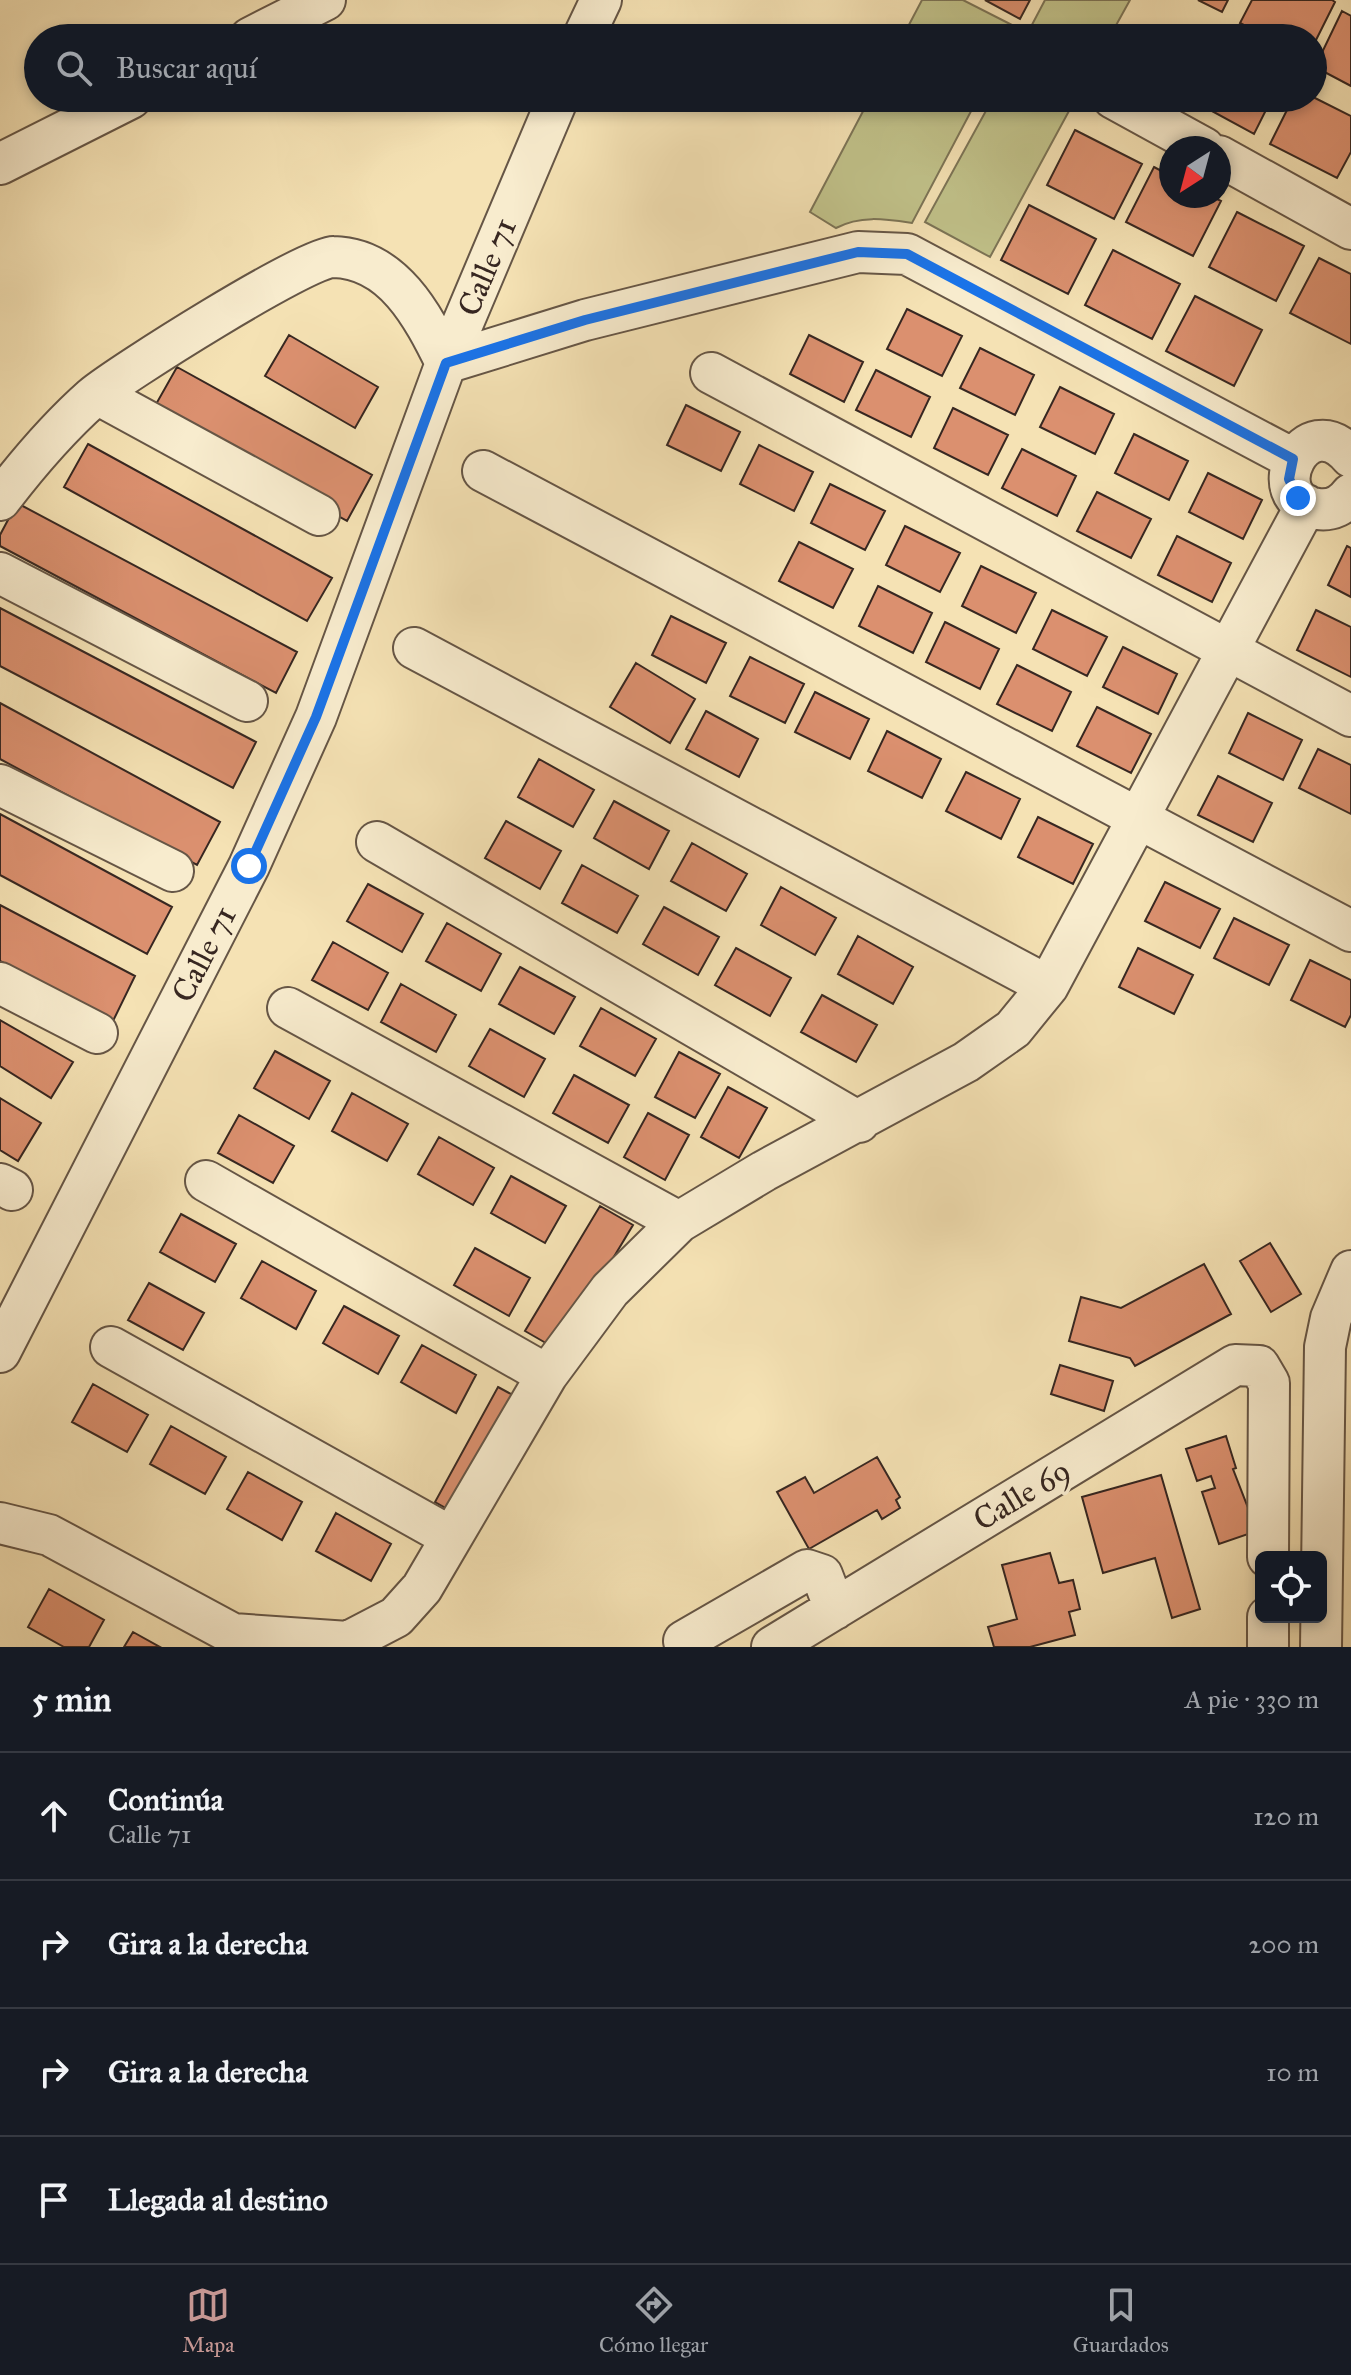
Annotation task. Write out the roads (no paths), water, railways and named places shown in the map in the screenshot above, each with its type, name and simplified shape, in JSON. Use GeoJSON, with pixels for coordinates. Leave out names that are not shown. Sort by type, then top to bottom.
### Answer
{"type":"FeatureCollection","features":[{"type":"Feature","properties":{"kind":"street"},"geometry":{"type":"LineString","coordinates":[[278,24],[325,0]]}},
{"type":"Feature","properties":{"kind":"street"},"geometry":{"type":"LineString","coordinates":[[590,24],[601,0]]}},
{"type":"Feature","properties":{"kind":"street"},"geometry":{"type":"LineString","coordinates":[[0,164],[103,112]]}},
{"type":"Feature","properties":{"kind":"street","name":"Calle 71"},"geometry":{"type":"LineString","coordinates":[[0,1352],[255,852],[316,717],[446,363],[552,112]]}},
{"type":"Feature","properties":{"kind":"street"},"geometry":{"type":"LineString","coordinates":[[1138,112],[1182,136]]}},
{"type":"Feature","properties":{"kind":"street"},"geometry":{"type":"LineString","coordinates":[[1231,163],[1351,229]]}},
{"type":"Feature","properties":{"kind":"street"},"geometry":{"type":"LineString","coordinates":[[0,500],[45,442],[97,394],[289,273],[332,256],[375,268],[406,293],[446,363],[585,320],[858,252],[907,254],[1293,459]]}},
{"type":"Feature","properties":{"kind":"street"},"geometry":{"type":"LineString","coordinates":[[711,373],[1351,716]]}},
{"type":"Feature","properties":{"kind":"street"},"geometry":{"type":"LineString","coordinates":[[97,394],[319,515]]}},
{"type":"Feature","properties":{"kind":"street"},"geometry":{"type":"LineString","coordinates":[[1347,442],[1318,442],[1299,451],[1289,469],[1292,490],[1306,505],[1332,508],[1351,494]]}},
{"type":"Feature","properties":{"kind":"street"},"geometry":{"type":"LineString","coordinates":[[483,471],[1351,931]]}},
{"type":"Feature","properties":{"kind":"street"},"geometry":{"type":"LineString","coordinates":[[0,1523],[49,1535],[233,1634],[348,1642],[396,1617],[422,1588],[547,1375],[610,1290],[679,1222],[764,1171],[966,1062],[1013,1029],[1048,986],[1231,651],[1306,505]]}},
{"type":"Feature","properties":{"kind":"street"},"geometry":{"type":"LineString","coordinates":[[0,573],[247,701]]}},
{"type":"Feature","properties":{"kind":"street"},"geometry":{"type":"LineString","coordinates":[[414,648],[1048,986]]}},
{"type":"Feature","properties":{"kind":"street"},"geometry":{"type":"LineString","coordinates":[[0,785],[173,871]]}},
{"type":"Feature","properties":{"kind":"street"},"geometry":{"type":"LineString","coordinates":[[377,842],[859,1122]]}},
{"type":"Feature","properties":{"kind":"street"},"geometry":{"type":"LineString","coordinates":[[0,983],[97,1033]]}},
{"type":"Feature","properties":{"kind":"street"},"geometry":{"type":"LineString","coordinates":[[288,1008],[679,1222]]}},
{"type":"Feature","properties":{"kind":"street"},"geometry":{"type":"LineString","coordinates":[[206,1181],[547,1375]]}},
{"type":"Feature","properties":{"kind":"street"},"geometry":{"type":"LineString","coordinates":[[1321,1647],[1325,1347],[1331,1318],[1351,1271]]}},
{"type":"Feature","properties":{"kind":"street"},"geometry":{"type":"LineString","coordinates":[[111,1347],[451,1537]]}},
{"type":"Feature","properties":{"kind":"street","name":"Calle 69"},"geometry":{"type":"LineString","coordinates":[[772,1647],[1235,1365],[1259,1366],[1269,1383],[1268,1551]]}},
{"type":"Feature","properties":{"kind":"street"},"geometry":{"type":"LineString","coordinates":[[684,1641],[807,1570],[822,1575],[835,1609]]}},
{"type":"Feature","properties":{"kind":"street"},"geometry":{"type":"LineString","coordinates":[[1268,1623],[1268,1647]]}}]}
